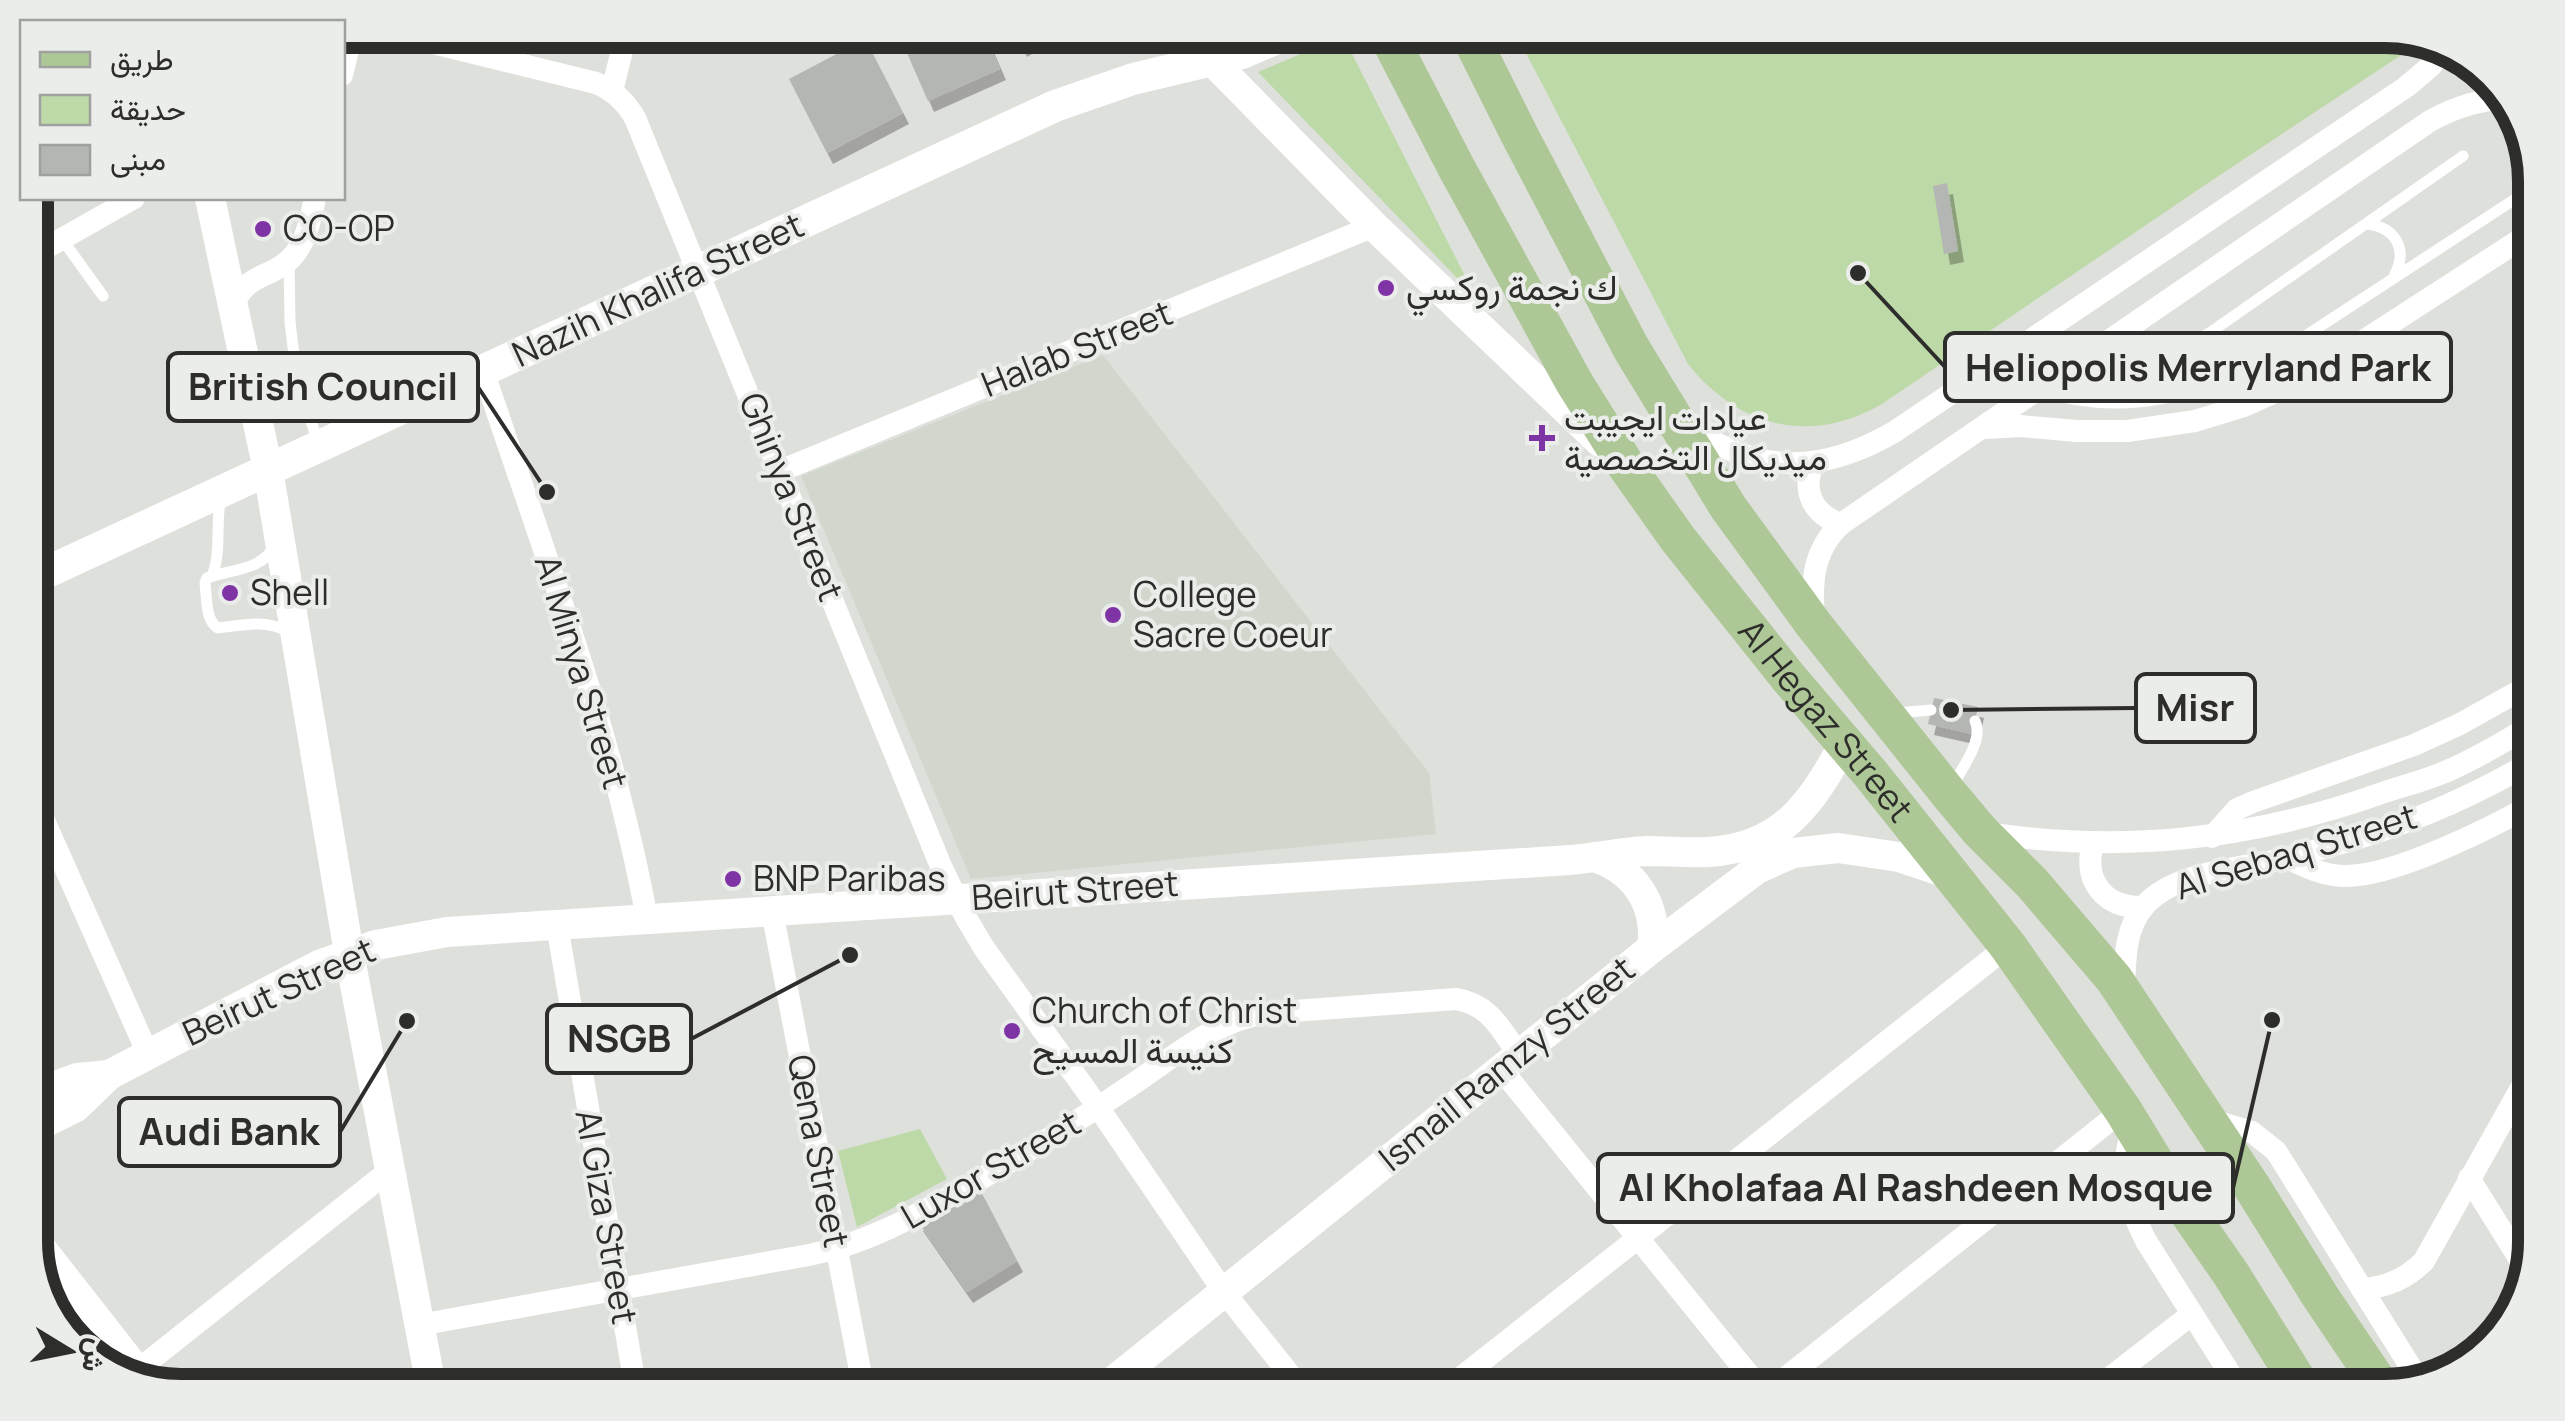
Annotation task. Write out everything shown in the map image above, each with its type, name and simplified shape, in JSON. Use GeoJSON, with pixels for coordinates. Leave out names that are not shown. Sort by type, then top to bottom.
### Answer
{"type":"FeatureCollection","features":[{"type":"Feature","properties":{"kind":"main road","name":"Nazih Khalifa Street"},"geometry":{"type":"LineString","coordinates":[[48,572],[1070,100],[1254,47]]}},
{"type":"Feature","properties":{"kind":"main road","name":"Al Hegaz Street"},"geometry":{"type":"LineString","coordinates":[[1394,47],[1574,382],[1627,468],[1788,678],[2008,946],[2128,1118],[2293,1374]]}},
{"type":"Feature","properties":{"kind":"main road"},"geometry":{"type":"LineString","coordinates":[[1422,47],[1443,106],[1446,147]]}},
{"type":"Feature","properties":{"kind":"main road","name":"Al Hegaz Street"},"geometry":{"type":"LineString","coordinates":[[1476,47],[1622,330],[1728,507],[1814,625],[1980,832],[2032,883],[2114,979],[2373,1374]]}},
{"type":"Feature","properties":{"kind":"street"},"geometry":{"type":"LineString","coordinates":[[451,47],[588,80],[612,91],[623,47]]}},
{"type":"Feature","properties":{"kind":"street"},"geometry":{"type":"LineString","coordinates":[[1198,47],[1374,226],[1627,468]]}},
{"type":"Feature","properties":{"kind":"street"},"geometry":{"type":"LineString","coordinates":[[1672,415],[1734,454],[1771,462],[1814,462],[1844,456],[1894,432],[2406,87],[2437,58]]}},
{"type":"Feature","properties":{"kind":"street","name":"Ghinya Street"},"geometry":{"type":"LineString","coordinates":[[612,91],[635,118],[956,899],[984,948],[1224,1292],[1290,1374]]}},
{"type":"Feature","properties":{"kind":"street"},"geometry":{"type":"LineString","coordinates":[[1814,625],[1813,572],[1824,542],[1840,524],[2430,121],[2487,96]]}},
{"type":"Feature","properties":{"kind":"street"},"geometry":{"type":"LineString","coordinates":[[48,247],[130,200]]}},
{"type":"Feature","properties":{"kind":"street"},"geometry":{"type":"LineString","coordinates":[[210,200],[268,470],[349,953],[429,1374]]}},
{"type":"Feature","properties":{"kind":"street"},"geometry":{"type":"LineString","coordinates":[[233,306],[245,286],[289,260],[305,237],[314,200]]}},
{"type":"Feature","properties":{"kind":"street","name":"Halab Street"},"geometry":{"type":"LineString","coordinates":[[780,471],[1374,226]]}},
{"type":"Feature","properties":{"kind":"street"},"geometry":{"type":"LineString","coordinates":[[1981,428],[2127,431],[2195,420],[2244,406],[2306,378],[2517,241]]}},
{"type":"Feature","properties":{"kind":"street","name":"Al Minya Street"},"geometry":{"type":"LineString","coordinates":[[483,370],[600,725],[625,815],[647,919]]}},
{"type":"Feature","properties":{"kind":"street"},"geometry":{"type":"LineString","coordinates":[[1814,462],[1808,480],[1810,498],[1822,515],[1840,524]]}},
{"type":"Feature","properties":{"kind":"street"},"geometry":{"type":"LineString","coordinates":[[2212,837],[2237,810],[2274,792],[2437,736],[2517,692]]}},
{"type":"Feature","properties":{"kind":"street","name":"Al Sebaq Street"},"geometry":{"type":"LineString","coordinates":[[1980,832],[2121,844],[2212,837],[2325,812],[2421,781],[2479,756],[2518,733]]}},
{"type":"Feature","properties":{"kind":"street","name":"Beirut Street"},"geometry":{"type":"LineString","coordinates":[[48,1121],[76,1107],[109,1076],[148,1054],[305,972],[390,941],[557,925],[1639,852],[1720,851],[1754,844],[1800,812],[1822,784],[1844,744]]}},
{"type":"Feature","properties":{"kind":"street","name":"Al Sebaq Street"},"geometry":{"type":"LineString","coordinates":[[2124,995],[2129,936],[2142,907],[2162,891],[2185,880],[2287,858],[2372,834],[2472,794],[2518,769]]}},
{"type":"Feature","properties":{"kind":"street"},"geometry":{"type":"LineString","coordinates":[[2287,858],[2327,875],[2366,874],[2410,861],[2518,812]]}},
{"type":"Feature","properties":{"kind":"street"},"geometry":{"type":"LineString","coordinates":[[48,829],[148,1054]]}},
{"type":"Feature","properties":{"kind":"street"},"geometry":{"type":"LineString","coordinates":[[2093,842],[2090,867],[2099,889],[2118,904],[2142,907]]}},
{"type":"Feature","properties":{"kind":"street","name":"Ismail Ramzy Street"},"geometry":{"type":"LineString","coordinates":[[1122,1374],[1739,880],[1771,861],[1822,848],[1854,848],[1899,856],[1953,875]]}},
{"type":"Feature","properties":{"kind":"street"},"geometry":{"type":"LineString","coordinates":[[1594,858],[1619,868],[1639,887],[1650,912],[1652,948]]}},
{"type":"Feature","properties":{"kind":"street","name":"Qena Street"},"geometry":{"type":"LineString","coordinates":[[772,911],[861,1374]]}},
{"type":"Feature","properties":{"kind":"street","name":"Al Giza Street"},"geometry":{"type":"LineString","coordinates":[[557,925],[633,1374]]}},
{"type":"Feature","properties":{"kind":"street"},"geometry":{"type":"LineString","coordinates":[[1466,1374],[2008,946]]}},
{"type":"Feature","properties":{"kind":"street","name":"Luxor Street"},"geometry":{"type":"LineString","coordinates":[[420,1325],[836,1249],[924,1211],[1024,1154],[1212,1030],[1234,1020],[1268,1013],[1465,1000],[1488,1012],[1510,1062],[1638,1238],[1751,1374]]}},
{"type":"Feature","properties":{"kind":"street","name":"Beirut Street"},"geometry":{"type":"LineString","coordinates":[[48,1089],[70,1080],[109,1076]]}},
{"type":"Feature","properties":{"kind":"street"},"geometry":{"type":"LineString","coordinates":[[2362,1289],[2390,1285],[2414,1271],[2432,1250],[2518,1092]]}},
{"type":"Feature","properties":{"kind":"street"},"geometry":{"type":"LineString","coordinates":[[2128,1118],[2125,1164],[2132,1209],[2146,1240],[2230,1374]]}},
{"type":"Feature","properties":{"kind":"street"},"geometry":{"type":"LineString","coordinates":[[1788,1374],[2128,1118]]}},
{"type":"Feature","properties":{"kind":"street"},"geometry":{"type":"LineString","coordinates":[[2204,1118],[2246,1130],[2272,1146],[2413,1370]]}},
{"type":"Feature","properties":{"kind":"street"},"geometry":{"type":"LineString","coordinates":[[147,1369],[390,1170]]}},
{"type":"Feature","properties":{"kind":"street"},"geometry":{"type":"LineString","coordinates":[[2468,1178],[2517,1254]]}},
{"type":"Feature","properties":{"kind":"street"},"geometry":{"type":"LineString","coordinates":[[49,1259],[127,1362]]}},
{"type":"Feature","properties":{"kind":"street"},"geometry":{"type":"LineString","coordinates":[[2114,1374],[2192,1314]]}},
{"type":"Feature","properties":{"kind":"lane"},"geometry":{"type":"LineString","coordinates":[[2088,355],[2148,354],[2189,343],[2240,314],[2464,156]]}},
{"type":"Feature","properties":{"kind":"lane"},"geometry":{"type":"LineString","coordinates":[[2037,390],[2078,402],[2121,404],[2147,402],[2226,380],[2262,362],[2517,198]]}},
{"type":"Feature","properties":{"kind":"lane"},"geometry":{"type":"LineString","coordinates":[[2367,224],[2382,226],[2399,244],[2401,262],[2392,278]]}},
{"type":"Feature","properties":{"kind":"lane"},"geometry":{"type":"LineString","coordinates":[[62,239],[103,296]]}},
{"type":"Feature","properties":{"kind":"lane"},"geometry":{"type":"LineString","coordinates":[[289,260],[290,322],[297,380],[320,446]]}},
{"type":"Feature","properties":{"kind":"lane"},"geometry":{"type":"LineString","coordinates":[[223,491],[216,522],[218,556],[212,576],[204,584],[210,619],[215,627],[265,623],[296,638]]}},
{"type":"Feature","properties":{"kind":"lane"},"geometry":{"type":"LineString","coordinates":[[212,576],[257,565],[271,553],[280,537]]}},
{"type":"Feature","properties":{"kind":"lane"},"geometry":{"type":"LineString","coordinates":[[1885,714],[1931,710]]}},
{"type":"Feature","properties":{"kind":"lane"},"geometry":{"type":"LineString","coordinates":[[1949,794],[1978,735],[1975,722]]}},
{"type":"Feature","properties":{"kind":"shaded area"},"geometry":{"type":"Polygon","coordinates":[[[1103,355],[1429,773],[1436,834],[971,879],[801,476],[1103,355]]]}},
{"type":"Feature","properties":{"kind":"green space"},"geometry":{"type":"Polygon","coordinates":[[[1317,47],[1349,47],[1465,276],[1459,280],[1258,72],[1317,47]]]}},
{"type":"Feature","properties":{"kind":"green space"},"geometry":{"type":"Polygon","coordinates":[[[1523,47],[2385,47],[2409,50],[1882,404],[1855,417],[1803,426],[1753,416],[1708,386],[1688,364],[1523,47]]]}},
{"type":"Feature","properties":{"kind":"green space"},"geometry":{"type":"Polygon","coordinates":[[[920,1129],[947,1179],[857,1227],[838,1151],[920,1129]]]}},
{"type":"Feature","properties":{"kind":"building"},"geometry":{"type":"Polygon","coordinates":[[[850,47],[869,47],[903,113],[827,153],[789,79],[850,47]]]}},
{"type":"Feature","properties":{"kind":"building"},"geometry":{"type":"Polygon","coordinates":[[[904,47],[990,47],[1000,69],[928,101],[904,47]]]}},
{"type":"Feature","properties":{"kind":"building"},"geometry":{"type":"Polygon","coordinates":[[[1947,183],[1958,251],[1944,254],[1933,186],[1947,183]]]}},
{"type":"Feature","properties":{"kind":"building"},"geometry":{"type":"Polygon","coordinates":[[[1934,698],[1978,707],[1972,734],[1928,724],[1934,698]]]}},
{"type":"Feature","properties":{"kind":"building"},"geometry":{"type":"Polygon","coordinates":[[[979,1188],[1017,1261],[967,1292],[917,1220],[979,1188]]]}},
{"type":"Feature","properties":{"kind":"place","name":"CO-OP"},"geometry":{"type":"Point","coordinates":[263,229]}},
{"type":"Feature","properties":{"kind":"place","name":"Heliopolis Merryland Park"},"geometry":{"type":"Point","coordinates":[1858,273]}},
{"type":"Feature","properties":{"kind":"place","name":"ك نجمة روكسي"},"geometry":{"type":"Point","coordinates":[1386,288]}},
{"type":"Feature","properties":{"kind":"place","name":"عيادات ايجيبت ميديكال التخصصية"},"geometry":{"type":"Point","coordinates":[1542,438]}},
{"type":"Feature","properties":{"kind":"place","name":"British Council"},"geometry":{"type":"Point","coordinates":[547,492]}},
{"type":"Feature","properties":{"kind":"place","name":"Shell"},"geometry":{"type":"Point","coordinates":[230,593]}},
{"type":"Feature","properties":{"kind":"place","name":"College Sacre Coeur"},"geometry":{"type":"Point","coordinates":[1113,615]}},
{"type":"Feature","properties":{"kind":"place","name":"Misr"},"geometry":{"type":"Point","coordinates":[1951,710]}},
{"type":"Feature","properties":{"kind":"place","name":"BNP Paribas"},"geometry":{"type":"Point","coordinates":[733,879]}},
{"type":"Feature","properties":{"kind":"place","name":"NSGB"},"geometry":{"type":"Point","coordinates":[850,955]}},
{"type":"Feature","properties":{"kind":"place","name":"Al Kholafaa Al Rashdeen Mosque"},"geometry":{"type":"Point","coordinates":[2272,1020]}},
{"type":"Feature","properties":{"kind":"place","name":"Audi Bank"},"geometry":{"type":"Point","coordinates":[407,1021]}},
{"type":"Feature","properties":{"kind":"place","name":"Church of Christ كنيسة المسيح"},"geometry":{"type":"Point","coordinates":[1012,1031]}}]}
